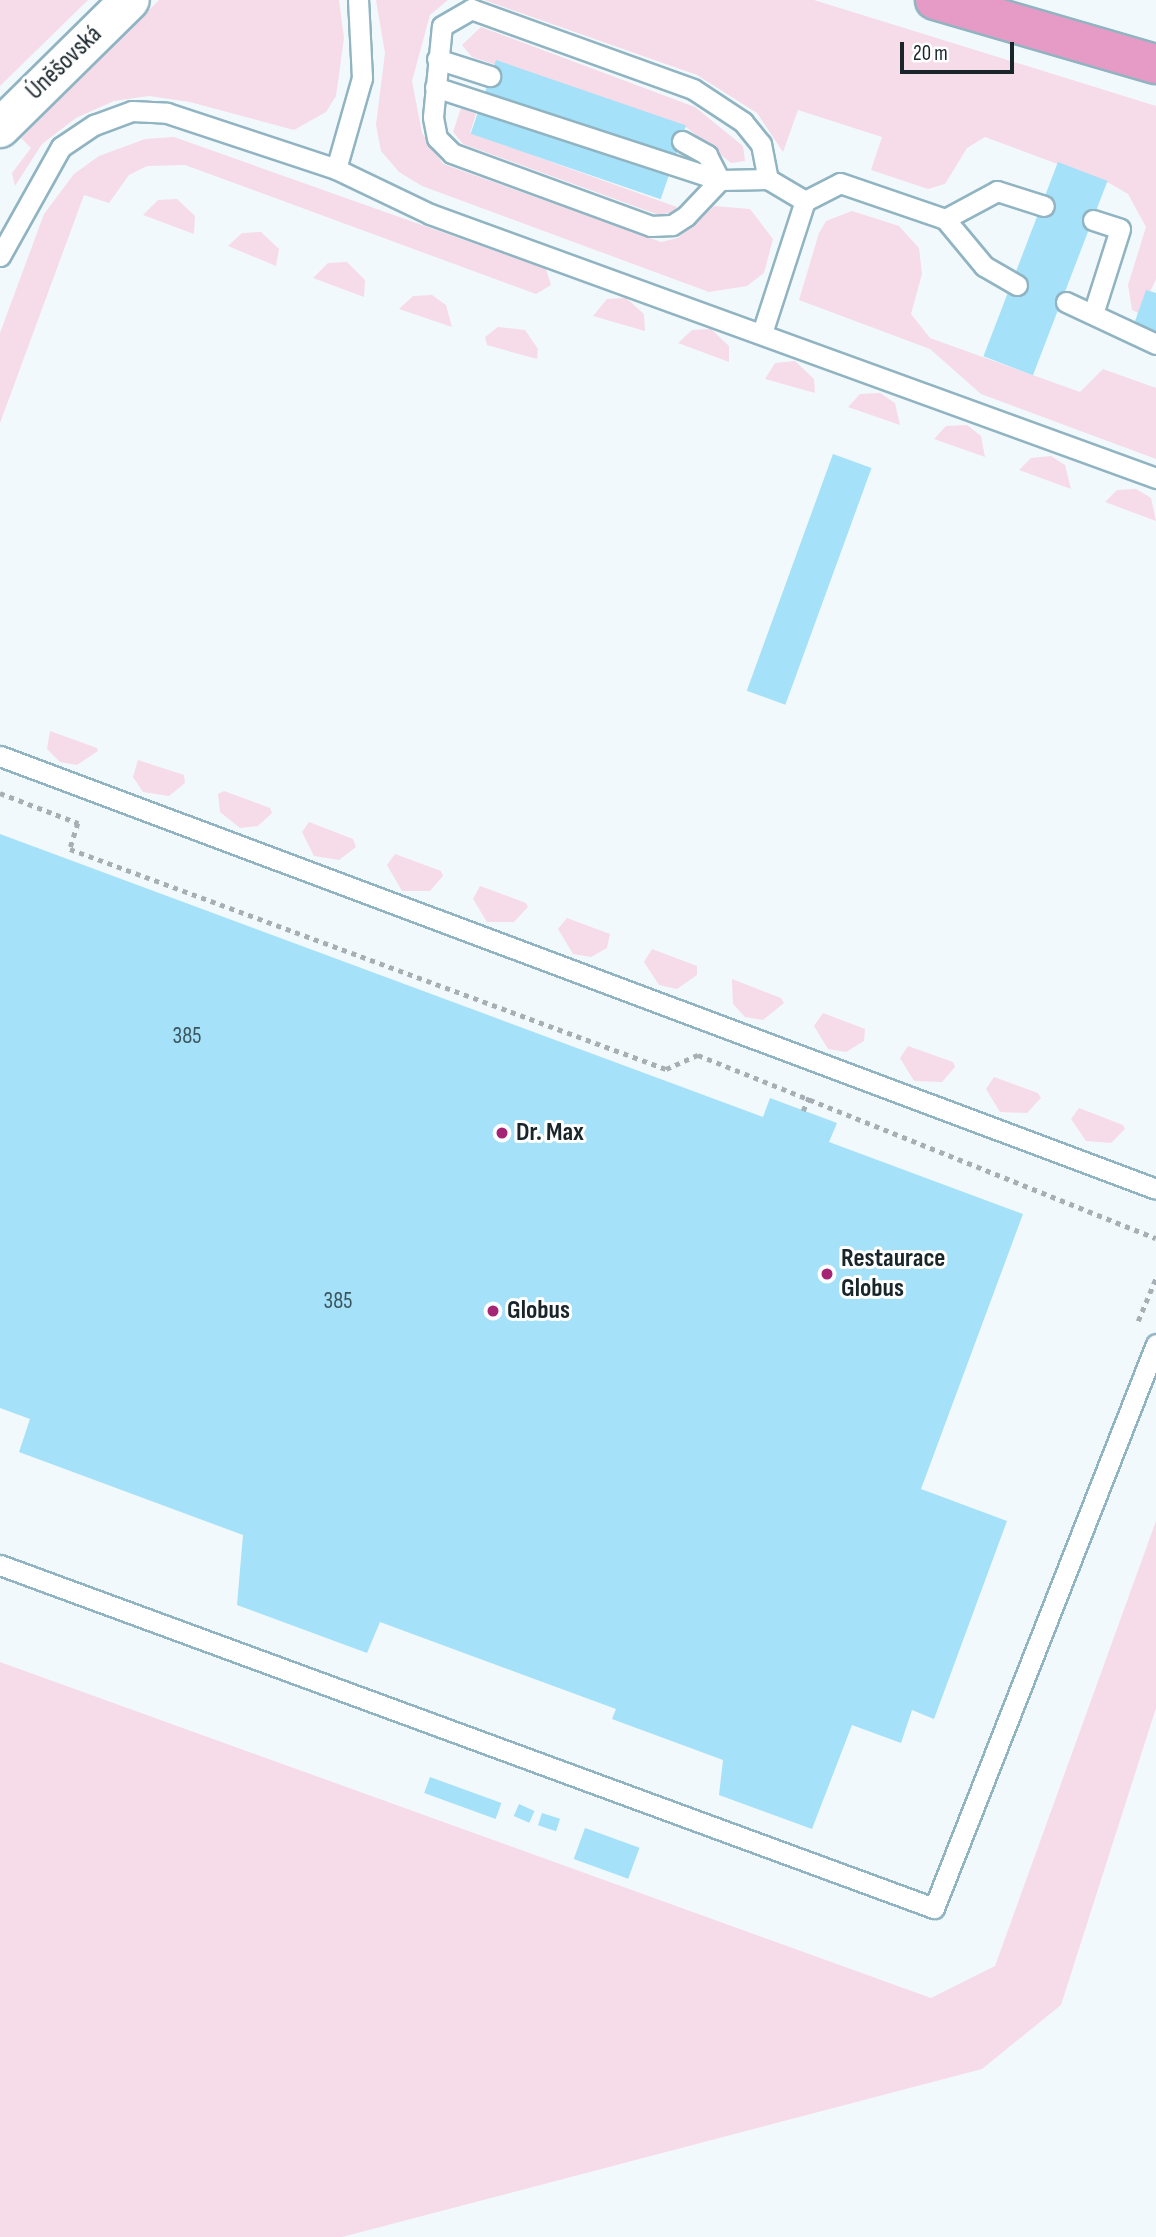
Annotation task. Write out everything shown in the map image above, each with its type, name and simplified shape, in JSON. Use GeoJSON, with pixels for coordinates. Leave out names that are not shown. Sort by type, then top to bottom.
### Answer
{"type":"FeatureCollection","features":[{"type":"Feature","properties":{"kind":"main road"},"geometry":{"type":"LineString","coordinates":[[935,0],[1156,64]]}},
{"type":"Feature","properties":{"kind":"street","name":"Úněšovská"},"geometry":{"type":"LineString","coordinates":[[0,128],[130,0]]}},
{"type":"Feature","properties":{"kind":"lane"},"geometry":{"type":"LineString","coordinates":[[336,169],[362,78],[358,0]]}},
{"type":"Feature","properties":{"kind":"lane"},"geometry":{"type":"LineString","coordinates":[[720,180],[686,216],[672,225],[651,226],[452,153],[437,138],[435,87],[438,39],[452,15],[471,9],[501,18],[716,102],[761,144],[768,180]]}},
{"type":"Feature","properties":{"kind":"lane"},"geometry":{"type":"LineString","coordinates":[[437,59],[490,76]]}},
{"type":"Feature","properties":{"kind":"lane"},"geometry":{"type":"LineString","coordinates":[[435,87],[720,180],[768,180],[805,201]]}},
{"type":"Feature","properties":{"kind":"lane"},"geometry":{"type":"LineString","coordinates":[[0,256],[61,147],[94,125],[132,111],[166,113],[336,169],[430,214],[1156,478]]}},
{"type":"Feature","properties":{"kind":"lane"},"geometry":{"type":"LineString","coordinates":[[682,141],[707,155],[720,180]]}},
{"type":"Feature","properties":{"kind":"lane"},"geometry":{"type":"LineString","coordinates":[[762,333],[805,201],[840,183],[945,219],[984,266],[1017,285]]}},
{"type":"Feature","properties":{"kind":"lane"},"geometry":{"type":"LineString","coordinates":[[945,219],[997,191],[1044,206]]}},
{"type":"Feature","properties":{"kind":"lane"},"geometry":{"type":"LineString","coordinates":[[1093,220],[1119,229],[1094,311]]}},
{"type":"Feature","properties":{"kind":"lane"},"geometry":{"type":"LineString","coordinates":[[1066,302],[1094,311],[1156,344]]}},
{"type":"Feature","properties":{"kind":"lane"},"geometry":{"type":"LineString","coordinates":[[0,756],[1156,1189]]}},
{"type":"Feature","properties":{"kind":"lane"},"geometry":{"type":"LineString","coordinates":[[0,1565],[934,1908],[1156,1344]]}},
{"type":"Feature","properties":{"kind":"path"},"geometry":{"type":"LineString","coordinates":[[0,793],[78,823],[70,849],[666,1069],[698,1055],[809,1097],[1156,1238]]}},
{"type":"Feature","properties":{"kind":"path"},"geometry":{"type":"LineString","coordinates":[[803,1111],[809,1097]]}},
{"type":"Feature","properties":{"kind":"shaded area"},"geometry":{"type":"Polygon","coordinates":[[[0,0],[88,0],[0,86],[0,0]]]}},
{"type":"Feature","properties":{"kind":"shaded area"},"geometry":{"type":"Polygon","coordinates":[[[159,0],[339,0],[344,38],[336,96],[326,112],[294,130],[190,102],[149,96],[114,101],[76,118],[42,144],[15,186],[12,173],[31,148],[21,138],[159,0]]]}},
{"type":"Feature","properties":{"kind":"shaded area"},"geometry":{"type":"Polygon","coordinates":[[[376,0],[448,0],[430,15],[412,81],[422,133],[443,164],[661,242],[678,238],[714,206],[750,209],[773,239],[764,273],[747,286],[709,292],[422,186],[399,172],[381,151],[376,125],[385,53],[376,0]]]}},
{"type":"Feature","properties":{"kind":"shaded area"},"geometry":{"type":"Polygon","coordinates":[[[484,0],[814,0],[1156,106],[1156,279],[1140,314],[1132,310],[1128,285],[1146,227],[1128,194],[1111,184],[985,137],[967,148],[945,184],[928,189],[871,170],[882,137],[798,110],[783,152],[757,113],[697,75],[484,0]]]}},
{"type":"Feature","properties":{"kind":"shaded area"},"geometry":{"type":"Polygon","coordinates":[[[481,27],[695,107],[743,146],[745,161],[731,163],[686,127],[472,57],[462,45],[481,27]]]}},
{"type":"Feature","properties":{"kind":"shaded area"},"geometry":{"type":"Polygon","coordinates":[[[461,108],[476,114],[470,133],[677,207],[675,212],[659,215],[463,144],[453,132],[461,108]]]}},
{"type":"Feature","properties":{"kind":"shaded area"},"geometry":{"type":"Polygon","coordinates":[[[174,137],[546,269],[551,285],[536,294],[185,165],[147,166],[129,175],[109,203],[84,195],[0,423],[0,333],[44,214],[74,174],[99,156],[145,139],[174,137]]]}},
{"type":"Feature","properties":{"kind":"shaded area"},"geometry":{"type":"Polygon","coordinates":[[[177,199],[195,216],[194,234],[143,215],[158,200],[177,199]]]}},
{"type":"Feature","properties":{"kind":"shaded area"},"geometry":{"type":"Polygon","coordinates":[[[852,211],[899,226],[919,248],[922,274],[911,314],[930,338],[1080,392],[1103,369],[1156,388],[1156,459],[981,394],[930,349],[799,300],[819,233],[826,221],[852,211]]]}},
{"type":"Feature","properties":{"kind":"shaded area"},"geometry":{"type":"Polygon","coordinates":[[[261,232],[279,249],[276,266],[228,246],[242,233],[261,232]]]}},
{"type":"Feature","properties":{"kind":"shaded area"},"geometry":{"type":"Polygon","coordinates":[[[347,262],[365,280],[364,297],[313,278],[328,263],[347,262]]]}},
{"type":"Feature","properties":{"kind":"shaded area"},"geometry":{"type":"Polygon","coordinates":[[[432,295],[446,305],[452,327],[399,309],[413,296],[432,295]]]}},
{"type":"Feature","properties":{"kind":"shaded area"},"geometry":{"type":"Polygon","coordinates":[[[626,298],[644,314],[645,331],[593,316],[607,299],[626,298]]]}},
{"type":"Feature","properties":{"kind":"shaded area"},"geometry":{"type":"Polygon","coordinates":[[[498,327],[525,330],[538,349],[537,359],[487,345],[485,337],[498,327]]]}},
{"type":"Feature","properties":{"kind":"shaded area"},"geometry":{"type":"Polygon","coordinates":[[[711,329],[729,346],[729,362],[678,343],[692,330],[711,329]]]}},
{"type":"Feature","properties":{"kind":"shaded area"},"geometry":{"type":"Polygon","coordinates":[[[795,361],[814,379],[815,393],[765,379],[775,363],[795,361]]]}},
{"type":"Feature","properties":{"kind":"shaded area"},"geometry":{"type":"Polygon","coordinates":[[[880,393],[895,403],[900,425],[848,407],[860,394],[880,393]]]}},
{"type":"Feature","properties":{"kind":"shaded area"},"geometry":{"type":"Polygon","coordinates":[[[967,425],[981,436],[985,457],[934,439],[946,426],[967,425]]]}},
{"type":"Feature","properties":{"kind":"shaded area"},"geometry":{"type":"Polygon","coordinates":[[[1051,456],[1065,465],[1071,489],[1019,470],[1031,458],[1051,456]]]}},
{"type":"Feature","properties":{"kind":"shaded area"},"geometry":{"type":"Polygon","coordinates":[[[1136,489],[1151,498],[1156,521],[1105,502],[1117,490],[1136,489]]]}},
{"type":"Feature","properties":{"kind":"shaded area"},"geometry":{"type":"Polygon","coordinates":[[[50,731],[97,748],[98,751],[77,765],[60,762],[47,749],[50,731]]]}},
{"type":"Feature","properties":{"kind":"shaded area"},"geometry":{"type":"Polygon","coordinates":[[[138,760],[184,775],[185,783],[169,796],[143,792],[133,777],[138,760]]]}},
{"type":"Feature","properties":{"kind":"shaded area"},"geometry":{"type":"Polygon","coordinates":[[[224,791],[270,808],[272,813],[258,826],[240,828],[220,812],[218,794],[224,791]]]}},
{"type":"Feature","properties":{"kind":"shaded area"},"geometry":{"type":"Polygon","coordinates":[[[309,822],[353,839],[356,847],[339,860],[314,856],[302,832],[309,822]]]}},
{"type":"Feature","properties":{"kind":"shaded area"},"geometry":{"type":"Polygon","coordinates":[[[395,854],[441,871],[443,876],[430,891],[402,891],[387,865],[395,854]]]}},
{"type":"Feature","properties":{"kind":"shaded area"},"geometry":{"type":"Polygon","coordinates":[[[480,886],[526,903],[528,907],[514,922],[487,922],[473,899],[480,886]]]}},
{"type":"Feature","properties":{"kind":"shaded area"},"geometry":{"type":"Polygon","coordinates":[[[567,918],[610,934],[607,948],[591,957],[573,954],[558,929],[567,918]]]}},
{"type":"Feature","properties":{"kind":"shaded area"},"geometry":{"type":"Polygon","coordinates":[[[652,949],[697,966],[697,975],[677,989],[659,985],[644,962],[652,949]]]}},
{"type":"Feature","properties":{"kind":"shaded area"},"geometry":{"type":"Polygon","coordinates":[[[732,979],[781,998],[784,1003],[763,1020],[745,1017],[733,1004],[732,979]]]}},
{"type":"Feature","properties":{"kind":"shaded area"},"geometry":{"type":"Polygon","coordinates":[[[823,1013],[865,1029],[864,1041],[846,1052],[828,1049],[814,1026],[823,1013]]]}},
{"type":"Feature","properties":{"kind":"shaded area"},"geometry":{"type":"Polygon","coordinates":[[[908,1046],[953,1062],[955,1067],[942,1082],[914,1081],[900,1058],[908,1046]]]}},
{"type":"Feature","properties":{"kind":"shaded area"},"geometry":{"type":"Polygon","coordinates":[[[994,1077],[1038,1093],[1041,1098],[1027,1113],[1000,1112],[986,1089],[994,1077]]]}},
{"type":"Feature","properties":{"kind":"shaded area"},"geometry":{"type":"Polygon","coordinates":[[[1079,1108],[1123,1125],[1125,1129],[1111,1143],[1086,1141],[1071,1119],[1079,1108]]]}},
{"type":"Feature","properties":{"kind":"shaded area"},"geometry":{"type":"Polygon","coordinates":[[[1156,1521],[1156,1708],[1061,2005],[982,2069],[342,2237],[0,2237],[0,1662],[931,1998],[995,1966],[1156,1521]]]}},
{"type":"Feature","properties":{"kind":"building"},"geometry":{"type":"Polygon","coordinates":[[[496,60],[686,125],[661,199],[471,134],[496,60]]]}},
{"type":"Feature","properties":{"kind":"building"},"geometry":{"type":"Polygon","coordinates":[[[1058,162],[1107,181],[1033,375],[983,356],[1058,162]]]}},
{"type":"Feature","properties":{"kind":"building"},"geometry":{"type":"Polygon","coordinates":[[[1146,290],[1156,293],[1156,336],[1133,327],[1146,290]]]}},
{"type":"Feature","properties":{"kind":"building"},"geometry":{"type":"Polygon","coordinates":[[[833,454],[872,468],[785,705],[747,691],[833,454]]]}},
{"type":"Feature","properties":{"kind":"building","name":"Globus"},"geometry":{"type":"Polygon","coordinates":[[[0,834],[763,1117],[770,1098],[837,1123],[829,1142],[1023,1214],[921,1489],[1007,1521],[934,1719],[912,1710],[901,1743],[852,1725],[812,1829],[719,1795],[723,1760],[612,1719],[616,1709],[380,1622],[367,1653],[237,1605],[243,1535],[19,1452],[30,1419],[0,1408],[0,834]]]}},
{"type":"Feature","properties":{"kind":"building"},"geometry":{"type":"Polygon","coordinates":[[[430,1777],[501,1803],[496,1819],[424,1793],[430,1777]]]}},
{"type":"Feature","properties":{"kind":"building"},"geometry":{"type":"Polygon","coordinates":[[[519,1804],[535,1811],[529,1823],[514,1816],[519,1804]]]}},
{"type":"Feature","properties":{"kind":"building"},"geometry":{"type":"Polygon","coordinates":[[[542,1813],[560,1819],[556,1831],[538,1825],[542,1813]]]}},
{"type":"Feature","properties":{"kind":"building"},"geometry":{"type":"Polygon","coordinates":[[[585,1828],[640,1848],[628,1879],[574,1859],[585,1828]]]}},
{"type":"Feature","properties":{"kind":"place","name":"Dr. Max"},"geometry":{"type":"Point","coordinates":[502,1133]}},
{"type":"Feature","properties":{"kind":"place","name":"Restaurace Globus"},"geometry":{"type":"Point","coordinates":[827,1274]}},
{"type":"Feature","properties":{"kind":"place","name":"Globus"},"geometry":{"type":"Point","coordinates":[493,1311]}}]}
